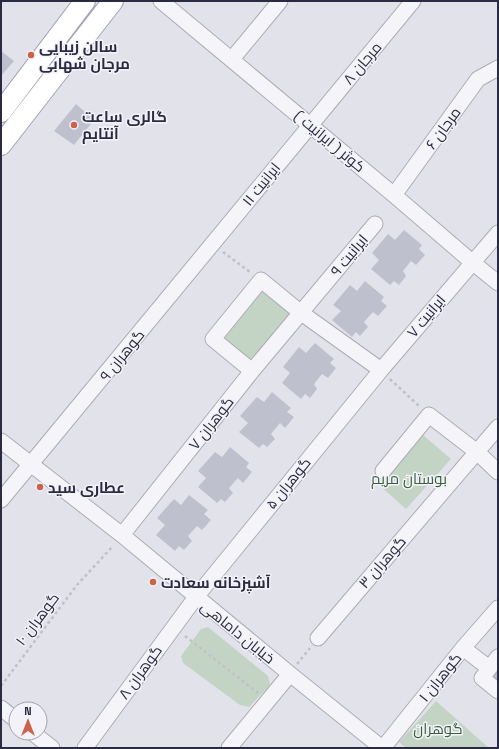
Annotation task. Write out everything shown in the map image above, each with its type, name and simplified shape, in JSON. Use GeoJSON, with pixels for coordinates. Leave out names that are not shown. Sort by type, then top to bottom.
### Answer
{"type":"FeatureCollection","features":[{"type":"Feature","properties":{"kind":"main road"},"geometry":{"type":"LineString","coordinates":[[1,112],[86,1]]}},
{"type":"Feature","properties":{"kind":"main road"},"geometry":{"type":"LineString","coordinates":[[1,145],[113,1]]}},
{"type":"Feature","properties":{"kind":"street","name":"کوثر ( ایرانیت )"},"geometry":{"type":"LineString","coordinates":[[161,1],[498,283]]}},
{"type":"Feature","properties":{"kind":"street"},"geometry":{"type":"LineString","coordinates":[[232,60],[280,1]]}},
{"type":"Feature","properties":{"kind":"street","name":"مرجان ۸"},"geometry":{"type":"LineString","coordinates":[[311,125],[413,1]]}},
{"type":"Feature","properties":{"kind":"street","name":"مرجان ۶"},"geometry":{"type":"LineString","coordinates":[[394,195],[478,79],[498,68]]}},
{"type":"Feature","properties":{"kind":"street","name":"ایرانیت ۱۱"},"geometry":{"type":"LineString","coordinates":[[212,244],[311,125]]}},
{"type":"Feature","properties":{"kind":"street","name":"ایرانیت ۹"},"geometry":{"type":"LineString","coordinates":[[300,312],[375,224]]}},
{"type":"Feature","properties":{"kind":"street","name":"ایرانیت ۷"},"geometry":{"type":"LineString","coordinates":[[380,370],[498,233]]}},
{"type":"Feature","properties":{"kind":"street","name":"گوهران ۹"},"geometry":{"type":"LineString","coordinates":[[1,500],[212,244]]}},
{"type":"Feature","properties":{"kind":"street"},"geometry":{"type":"LineString","coordinates":[[252,371],[213,339],[262,280],[300,312],[380,370]]}},
{"type":"Feature","properties":{"kind":"street","name":"گوهران ۷"},"geometry":{"type":"LineString","coordinates":[[122,535],[300,312]]}},
{"type":"Feature","properties":{"kind":"street","name":"گوهران ۵"},"geometry":{"type":"LineString","coordinates":[[196,597],[380,370]]}},
{"type":"Feature","properties":{"kind":"street"},"geometry":{"type":"LineString","coordinates":[[382,471],[429,415],[477,452],[498,472]]}},
{"type":"Feature","properties":{"kind":"street","name":"گوهران ۳"},"geometry":{"type":"LineString","coordinates":[[318,638],[498,427]]}},
{"type":"Feature","properties":{"kind":"street","name":"خیابان داماهی"},"geometry":{"type":"LineString","coordinates":[[1,441],[122,535],[290,674],[383,748]]}},
{"type":"Feature","properties":{"kind":"street","name":"گوهران ۸"},"geometry":{"type":"LineString","coordinates":[[85,748],[196,597]]}},
{"type":"Feature","properties":{"kind":"street","name":"گوهران ۱"},"geometry":{"type":"LineString","coordinates":[[383,748],[463,648],[498,608]]}},
{"type":"Feature","properties":{"kind":"street"},"geometry":{"type":"LineString","coordinates":[[463,648],[494,662],[482,678],[498,691]]}},
{"type":"Feature","properties":{"kind":"street"},"geometry":{"type":"LineString","coordinates":[[229,748],[290,674]]}},
{"type":"Feature","properties":{"kind":"street"},"geometry":{"type":"LineString","coordinates":[[43,741],[52,748]]}},
{"type":"Feature","properties":{"kind":"path"},"geometry":{"type":"LineString","coordinates":[[212,244],[262,280]]}},
{"type":"Feature","properties":{"kind":"path"},"geometry":{"type":"LineString","coordinates":[[380,370],[429,415]]}},
{"type":"Feature","properties":{"kind":"path","name":"گوهران ۱۰"},"geometry":{"type":"LineString","coordinates":[[1,686],[77,585],[122,535]]}},
{"type":"Feature","properties":{"kind":"path"},"geometry":{"type":"LineString","coordinates":[[173,627],[268,701]]}},
{"type":"Feature","properties":{"kind":"path"},"geometry":{"type":"LineString","coordinates":[[290,674],[318,638]]}},
{"type":"Feature","properties":{"kind":"green space"},"geometry":{"type":"Polygon","coordinates":[[[262,287],[293,313],[251,364],[220,339],[262,287]]]}},
{"type":"Feature","properties":{"kind":"green space","name":"بوستان مریم"},"geometry":{"type":"Polygon","coordinates":[[[423,435],[451,459],[406,509],[378,484],[423,435]]]}},
{"type":"Feature","properties":{"kind":"green space"},"geometry":{"type":"Polygon","coordinates":[[[208,627],[268,676],[270,685],[249,707],[240,705],[183,663],[181,656],[201,629],[208,627]]]}},
{"type":"Feature","properties":{"kind":"green space","name":"گوهران"},"geometry":{"type":"Polygon","coordinates":[[[436,701],[489,748],[406,748],[399,742],[436,701]]]}},
{"type":"Feature","properties":{"kind":"building"},"geometry":{"type":"Polygon","coordinates":[[[1,51],[14,61],[1,76],[1,51]]]}},
{"type":"Feature","properties":{"kind":"building","name":"گالری ساعت آنتایم"},"geometry":{"type":"Polygon","coordinates":[[[76,104],[94,120],[74,145],[54,131],[76,104]]]}},
{"type":"Feature","properties":{"kind":"building"},"geometry":{"type":"Polygon","coordinates":[[[404,230],[422,245],[419,249],[425,255],[416,265],[411,261],[403,271],[406,276],[399,285],[394,281],[390,285],[371,269],[379,260],[372,253],[388,234],[395,240],[404,230]]]}},
{"type":"Feature","properties":{"kind":"building"},"geometry":{"type":"Polygon","coordinates":[[[365,281],[384,297],[381,301],[387,306],[378,316],[373,312],[364,322],[368,327],[360,336],[356,332],[352,337],[332,320],[341,311],[333,305],[350,285],[357,291],[365,281]]]}},
{"type":"Feature","properties":{"kind":"building"},"geometry":{"type":"Polygon","coordinates":[[[315,343],[334,359],[330,363],[336,368],[328,378],[322,374],[314,384],[317,389],[310,398],[305,394],[301,399],[282,383],[290,373],[283,367],[299,347],[306,353],[315,343]]]}},
{"type":"Feature","properties":{"kind":"building"},"geometry":{"type":"Polygon","coordinates":[[[272,392],[291,408],[287,412],[294,417],[285,428],[280,423],[271,434],[275,439],[267,447],[263,444],[259,448],[239,432],[248,423],[240,416],[257,397],[264,402],[272,392]]]}},
{"type":"Feature","properties":{"kind":"building"},"geometry":{"type":"Polygon","coordinates":[[[230,447],[249,463],[246,467],[252,472],[243,483],[238,478],[229,488],[233,493],[225,502],[221,499],[217,503],[198,487],[206,478],[198,471],[215,452],[222,457],[230,447]]]}},
{"type":"Feature","properties":{"kind":"building"},"geometry":{"type":"Polygon","coordinates":[[[189,495],[208,510],[204,514],[211,520],[202,530],[197,526],[188,536],[192,541],[184,550],[179,546],[175,551],[156,535],[165,525],[157,518],[174,499],[181,505],[189,495]]]}},
{"type":"Feature","properties":{"kind":"building"},"geometry":{"type":"Polygon","coordinates":[[[498,669],[498,686],[490,679],[498,669]]]}},
{"type":"Feature","properties":{"kind":"place","name":"سالن زیبایی مرجان شهابی"},"geometry":{"type":"Point","coordinates":[31,55]}},
{"type":"Feature","properties":{"kind":"place","name":"گالری ساعت آنتایم"},"geometry":{"type":"Point","coordinates":[74,125]}},
{"type":"Feature","properties":{"kind":"place","name":"عطاری سید"},"geometry":{"type":"Point","coordinates":[40,487]}},
{"type":"Feature","properties":{"kind":"place","name":"آشپزخانه سعادت"},"geometry":{"type":"Point","coordinates":[153,582]}}]}
